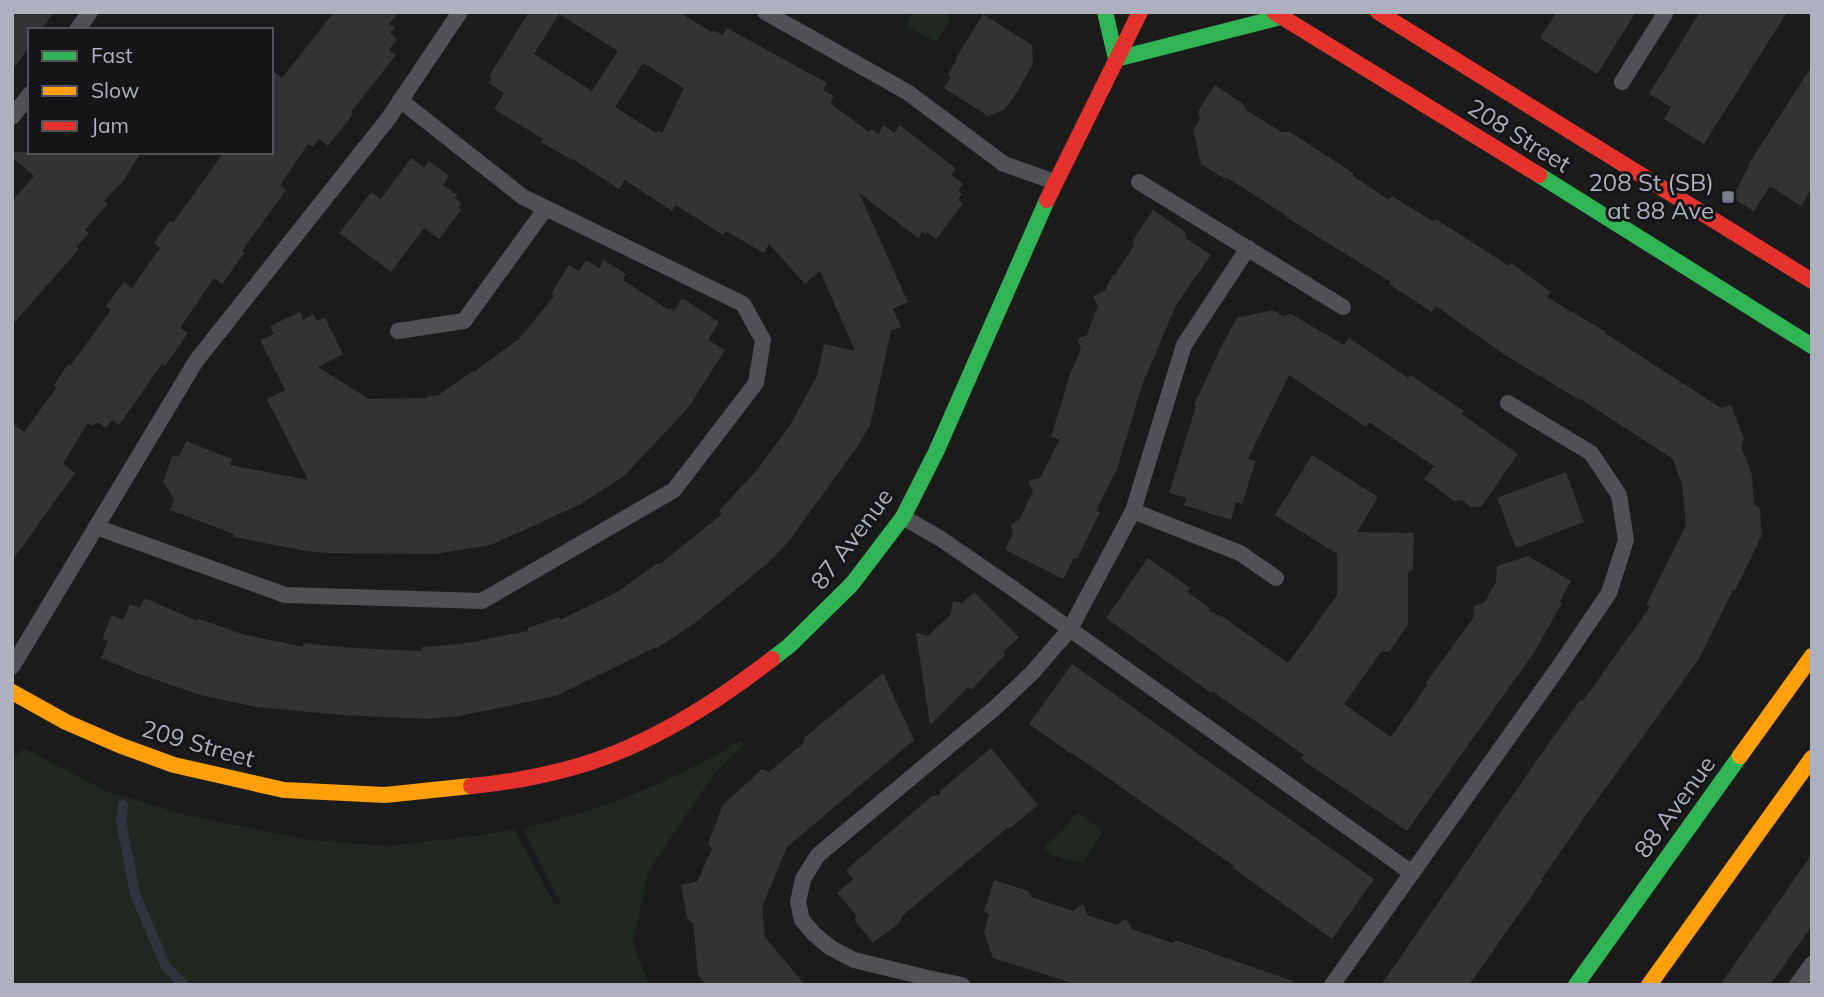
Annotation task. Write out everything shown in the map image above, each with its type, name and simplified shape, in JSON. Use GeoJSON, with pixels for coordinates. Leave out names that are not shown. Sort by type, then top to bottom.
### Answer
{"type":"FeatureCollection","features":[{"type":"Feature","properties":{"kind":"main road"},"geometry":{"type":"LineString","coordinates":[[1105,12],[1116,59],[1277,15]]}},
{"type":"Feature","properties":{"kind":"main road","name":"87 Avenue"},"geometry":{"type":"LineString","coordinates":[[385,795],[502,783],[572,768],[617,752],[661,732],[746,679],[789,646],[852,584],[903,517],[936,452],[1055,182],[1140,12]]}},
{"type":"Feature","properties":{"kind":"main road","name":"208 Street"},"geometry":{"type":"LineString","coordinates":[[1378,12],[1812,281]]}},
{"type":"Feature","properties":{"kind":"main road","name":"208 Street"},"geometry":{"type":"LineString","coordinates":[[1277,15],[1543,177],[1812,346]]}},
{"type":"Feature","properties":{"kind":"main road","name":"88 Avenue"},"geometry":{"type":"LineString","coordinates":[[1576,985],[1812,656]]}},
{"type":"Feature","properties":{"kind":"main road","name":"209 Street"},"geometry":{"type":"LineString","coordinates":[[12,692],[66,722],[174,765],[284,790],[385,795]]}},
{"type":"Feature","properties":{"kind":"main road"},"geometry":{"type":"LineString","coordinates":[[1649,985],[1812,758]]}},
{"type":"Feature","properties":{"kind":"lane"},"geometry":{"type":"LineString","coordinates":[[78,28],[90,12]]}},
{"type":"Feature","properties":{"kind":"lane"},"geometry":{"type":"LineString","coordinates":[[12,667],[196,361],[388,119],[460,12]]}},
{"type":"Feature","properties":{"kind":"lane"},"geometry":{"type":"LineString","coordinates":[[765,12],[907,92],[1004,164],[1055,182]]}},
{"type":"Feature","properties":{"kind":"lane"},"geometry":{"type":"LineString","coordinates":[[1622,82],[1667,12]]}},
{"type":"Feature","properties":{"kind":"lane"},"geometry":{"type":"LineString","coordinates":[[12,117],[28,97]]}},
{"type":"Feature","properties":{"kind":"lane"},"geometry":{"type":"LineString","coordinates":[[96,527],[285,594],[482,601],[674,490],[756,383],[763,340],[743,304],[523,197],[400,100]]}},
{"type":"Feature","properties":{"kind":"lane"},"geometry":{"type":"LineString","coordinates":[[1139,182],[1343,307]]}},
{"type":"Feature","properties":{"kind":"lane"},"geometry":{"type":"LineString","coordinates":[[398,331],[464,321],[546,208]]}},
{"type":"Feature","properties":{"kind":"lane"},"geometry":{"type":"LineString","coordinates":[[962,985],[854,960],[831,948],[802,920],[798,902],[803,879],[818,855],[996,707],[1032,673],[1070,629],[1132,511],[1185,345],[1248,248]]}},
{"type":"Feature","properties":{"kind":"lane"},"geometry":{"type":"LineString","coordinates":[[1332,985],[1609,593],[1626,540],[1619,495],[1591,453],[1508,403]]}},
{"type":"Feature","properties":{"kind":"lane"},"geometry":{"type":"LineString","coordinates":[[1132,511],[1240,553],[1276,578]]}},
{"type":"Feature","properties":{"kind":"lane"},"geometry":{"type":"LineString","coordinates":[[903,517],[942,539],[1412,873]]}},
{"type":"Feature","properties":{"kind":"lane"},"geometry":{"type":"LineString","coordinates":[[1797,985],[1812,964]]}},
{"type":"Feature","properties":{"kind":"shaded area"},"geometry":{"type":"Polygon","coordinates":[[[913,12],[947,12],[950,19],[937,42],[906,26],[913,12]]]}},
{"type":"Feature","properties":{"kind":"shaded area"},"geometry":{"type":"Polygon","coordinates":[[[741,740],[744,745],[713,775],[648,872],[633,944],[649,985],[12,985],[12,753],[17,755],[22,747],[106,791],[185,815],[309,840],[388,846],[514,829],[555,905],[561,904],[523,828],[608,804],[662,782],[741,740]]]}},
{"type":"Feature","properties":{"kind":"shaded area"},"geometry":{"type":"Polygon","coordinates":[[[1079,813],[1100,828],[1102,833],[1083,863],[1063,859],[1045,849],[1075,814],[1079,813]]]}},
{"type":"Feature","properties":{"kind":"building"},"geometry":{"type":"Polygon","coordinates":[[[12,12],[54,12],[42,28],[28,28],[28,49],[12,70],[12,12]]]}},
{"type":"Feature","properties":{"kind":"building"},"geometry":{"type":"Polygon","coordinates":[[[334,12],[399,12],[389,24],[395,28],[390,33],[397,39],[389,50],[396,55],[328,146],[319,139],[313,147],[308,144],[280,185],[286,190],[242,251],[245,252],[222,284],[214,278],[180,328],[188,333],[165,366],[162,364],[119,425],[112,420],[106,428],[97,422],[93,426],[88,423],[63,463],[75,473],[12,561],[12,423],[24,432],[57,387],[54,385],[68,364],[70,366],[111,310],[106,306],[124,282],[132,288],[160,248],[154,243],[170,221],[173,223],[223,154],[273,154],[273,71],[282,78],[334,12]]]}},
{"type":"Feature","properties":{"kind":"building"},"geometry":{"type":"Polygon","coordinates":[[[529,12],[678,12],[712,32],[713,30],[723,35],[727,28],[827,83],[823,90],[834,96],[830,103],[869,132],[872,129],[878,134],[884,125],[894,133],[900,125],[956,169],[951,175],[963,184],[958,191],[962,194],[958,200],[963,204],[936,239],[927,232],[922,232],[918,238],[859,193],[908,302],[893,309],[901,327],[891,331],[870,426],[855,450],[788,542],[768,563],[695,623],[657,648],[556,696],[460,716],[428,719],[341,715],[256,707],[200,695],[101,658],[108,641],[102,639],[112,615],[123,620],[130,604],[140,608],[145,598],[197,621],[197,618],[242,634],[303,647],[303,643],[422,651],[422,647],[468,643],[528,631],[528,628],[559,617],[560,620],[617,592],[658,563],[659,565],[722,514],[719,511],[757,470],[790,425],[817,376],[824,344],[855,351],[820,271],[805,284],[769,244],[764,253],[726,231],[723,235],[676,205],[672,211],[625,180],[619,189],[541,142],[543,139],[494,109],[504,93],[489,83],[492,78],[489,76],[529,12]],[[559,14],[534,54],[592,91],[618,51],[559,14]],[[643,63],[615,107],[656,133],[658,130],[662,133],[684,88],[643,63]]]}},
{"type":"Feature","properties":{"kind":"building"},"geometry":{"type":"Polygon","coordinates":[[[1557,12],[1636,12],[1597,74],[1540,38],[1557,12]]]}},
{"type":"Feature","properties":{"kind":"building"},"geometry":{"type":"Polygon","coordinates":[[[1700,12],[1787,12],[1704,144],[1664,119],[1671,107],[1649,94],[1700,12]]]}},
{"type":"Feature","properties":{"kind":"building"},"geometry":{"type":"Polygon","coordinates":[[[983,14],[1032,45],[1033,64],[1004,110],[988,116],[944,88],[951,77],[948,74],[956,58],[983,14]]]}},
{"type":"Feature","properties":{"kind":"building"},"geometry":{"type":"Polygon","coordinates":[[[1812,66],[1812,188],[1801,206],[1770,186],[1754,211],[1732,198],[1748,165],[1812,66]]]}},
{"type":"Feature","properties":{"kind":"building"},"geometry":{"type":"Polygon","coordinates":[[[1215,85],[1243,104],[1246,110],[1282,132],[1290,132],[1389,200],[1392,196],[1434,222],[1436,219],[1509,266],[1511,263],[1551,292],[1547,297],[1606,332],[1721,408],[1731,405],[1744,439],[1741,446],[1752,475],[1754,503],[1760,509],[1762,535],[1735,591],[1733,590],[1699,659],[1581,822],[1469,985],[1381,985],[1544,750],[1581,699],[1583,701],[1650,607],[1646,605],[1686,525],[1682,485],[1673,459],[1579,398],[1505,355],[1436,306],[1432,312],[1389,284],[1391,282],[1226,177],[1225,179],[1201,164],[1193,130],[1200,119],[1198,111],[1215,85]]]}},
{"type":"Feature","properties":{"kind":"building"},"geometry":{"type":"Polygon","coordinates":[[[12,152],[140,154],[123,181],[104,201],[108,204],[85,230],[89,233],[76,247],[79,249],[12,325],[12,201],[34,176],[12,157],[12,152]]]}},
{"type":"Feature","properties":{"kind":"building"},"geometry":{"type":"Polygon","coordinates":[[[411,158],[424,168],[429,161],[449,176],[443,185],[457,195],[455,198],[461,203],[458,208],[461,210],[439,239],[424,228],[391,272],[339,233],[371,192],[381,199],[411,158]]]}},
{"type":"Feature","properties":{"kind":"building"},"geometry":{"type":"Polygon","coordinates":[[[1153,210],[1185,232],[1186,238],[1211,255],[1176,305],[1141,388],[1117,469],[1096,511],[1100,512],[1077,559],[1074,558],[1063,579],[1005,550],[1013,533],[1011,524],[1019,520],[1033,491],[1028,481],[1040,478],[1060,439],[1051,437],[1070,374],[1081,349],[1077,339],[1087,335],[1098,306],[1093,296],[1105,291],[1112,275],[1114,276],[1134,246],[1133,240],[1153,210]]]}},
{"type":"Feature","properties":{"kind":"building"},"geometry":{"type":"Polygon","coordinates":[[[586,260],[599,268],[604,260],[626,274],[623,280],[669,310],[670,308],[674,311],[682,298],[719,322],[708,340],[725,350],[688,408],[624,476],[579,505],[491,545],[435,554],[306,551],[234,537],[234,534],[170,510],[174,499],[163,482],[173,455],[179,457],[186,441],[232,459],[230,465],[308,480],[267,399],[285,390],[260,340],[274,334],[270,326],[300,312],[303,320],[313,314],[317,321],[325,317],[343,354],[318,367],[369,399],[427,398],[438,395],[474,372],[519,339],[554,296],[551,294],[569,265],[579,271],[586,260]]]}},
{"type":"Feature","properties":{"kind":"building"},"geometry":{"type":"Polygon","coordinates":[[[1273,310],[1283,316],[1291,314],[1344,345],[1349,338],[1408,378],[1410,375],[1464,411],[1462,414],[1518,454],[1481,507],[1471,507],[1461,500],[1454,501],[1424,479],[1434,466],[1369,422],[1366,427],[1289,375],[1248,459],[1256,461],[1242,504],[1236,502],[1231,520],[1184,505],[1187,498],[1169,493],[1196,406],[1194,405],[1237,318],[1273,310]]]}},
{"type":"Feature","properties":{"kind":"building"},"geometry":{"type":"Polygon","coordinates":[[[1312,455],[1378,497],[1357,532],[1414,533],[1413,570],[1408,572],[1408,624],[1390,651],[1381,652],[1344,704],[1391,737],[1427,685],[1425,684],[1474,617],[1474,606],[1484,603],[1496,582],[1497,566],[1528,556],[1571,581],[1535,651],[1407,831],[1301,759],[1304,755],[1106,618],[1148,558],[1190,588],[1187,592],[1210,608],[1209,611],[1223,617],[1288,663],[1337,595],[1337,554],[1275,515],[1312,455]]]}},
{"type":"Feature","properties":{"kind":"building"},"geometry":{"type":"Polygon","coordinates":[[[1566,472],[1584,522],[1516,548],[1497,498],[1566,472]]]}},
{"type":"Feature","properties":{"kind":"building"},"geometry":{"type":"Polygon","coordinates":[[[974,592],[1019,637],[971,690],[968,687],[930,725],[916,633],[928,636],[951,614],[953,601],[962,603],[974,592]]]}},
{"type":"Feature","properties":{"kind":"building"},"geometry":{"type":"Polygon","coordinates":[[[1072,664],[1374,879],[1332,939],[1233,868],[1234,866],[1029,724],[1072,664]]]}},
{"type":"Feature","properties":{"kind":"building"},"geometry":{"type":"Polygon","coordinates":[[[883,673],[914,740],[787,847],[762,907],[765,937],[805,985],[706,985],[698,975],[693,923],[687,918],[681,885],[697,882],[712,849],[708,843],[723,805],[762,769],[769,772],[804,743],[804,738],[883,673]]]}},
{"type":"Feature","properties":{"kind":"building"},"geometry":{"type":"Polygon","coordinates":[[[991,748],[1038,805],[1007,828],[873,943],[855,921],[856,915],[837,893],[853,879],[846,870],[932,796],[940,795],[940,791],[991,748]]]}},
{"type":"Feature","properties":{"kind":"building"},"geometry":{"type":"Polygon","coordinates":[[[1812,854],[1812,926],[1770,985],[1720,985],[1812,854]]]}},
{"type":"Feature","properties":{"kind":"building"},"geometry":{"type":"Polygon","coordinates":[[[994,880],[1028,891],[1031,897],[1073,911],[1083,904],[1087,915],[1117,925],[1126,919],[1132,929],[1173,943],[1175,940],[1293,981],[1292,985],[1078,985],[993,958],[984,932],[989,914],[984,912],[994,880]]]}},
{"type":"Feature","properties":{"kind":"waterway"},"geometry":{"type":"LineString","coordinates":[[123,805],[121,821],[135,894],[166,967],[184,985]]}},
{"type":"Feature","properties":{"kind":"traffic: fast"},"geometry":{"type":"LineString","coordinates":[[1105,12],[1116,59]]}},
{"type":"Feature","properties":{"kind":"traffic: fast"},"geometry":{"type":"LineString","coordinates":[[1116,59],[1281,17]]}},
{"type":"Feature","properties":{"kind":"traffic: fast"},"geometry":{"type":"LineString","coordinates":[[1539,175],[1812,346]]}},
{"type":"Feature","properties":{"kind":"traffic: fast"},"geometry":{"type":"LineString","coordinates":[[772,659],[789,646],[852,584],[903,517],[936,452],[1047,200]]}},
{"type":"Feature","properties":{"kind":"traffic: fast"},"geometry":{"type":"LineString","coordinates":[[1576,985],[1740,756]]}},
{"type":"Feature","properties":{"kind":"traffic: slow"},"geometry":{"type":"LineString","coordinates":[[1740,756],[1812,656]]}},
{"type":"Feature","properties":{"kind":"traffic: slow"},"geometry":{"type":"LineString","coordinates":[[12,692],[66,722],[174,765],[284,790],[385,795],[471,786]]}},
{"type":"Feature","properties":{"kind":"traffic: slow"},"geometry":{"type":"LineString","coordinates":[[1649,985],[1812,758]]}},
{"type":"Feature","properties":{"kind":"traffic: jam"},"geometry":{"type":"LineString","coordinates":[[1047,200],[1140,12]]}},
{"type":"Feature","properties":{"kind":"traffic: jam"},"geometry":{"type":"LineString","coordinates":[[1274,12],[1539,175]]}},
{"type":"Feature","properties":{"kind":"traffic: jam"},"geometry":{"type":"LineString","coordinates":[[1378,12],[1812,281]]}},
{"type":"Feature","properties":{"kind":"traffic: jam"},"geometry":{"type":"LineString","coordinates":[[471,786],[534,777],[598,760],[651,737],[702,708],[772,659]]}},
{"type":"Feature","properties":{"kind":"place","name":"208 St (SB) at 88 Ave"},"geometry":{"type":"Point","coordinates":[1728,197]}}]}
